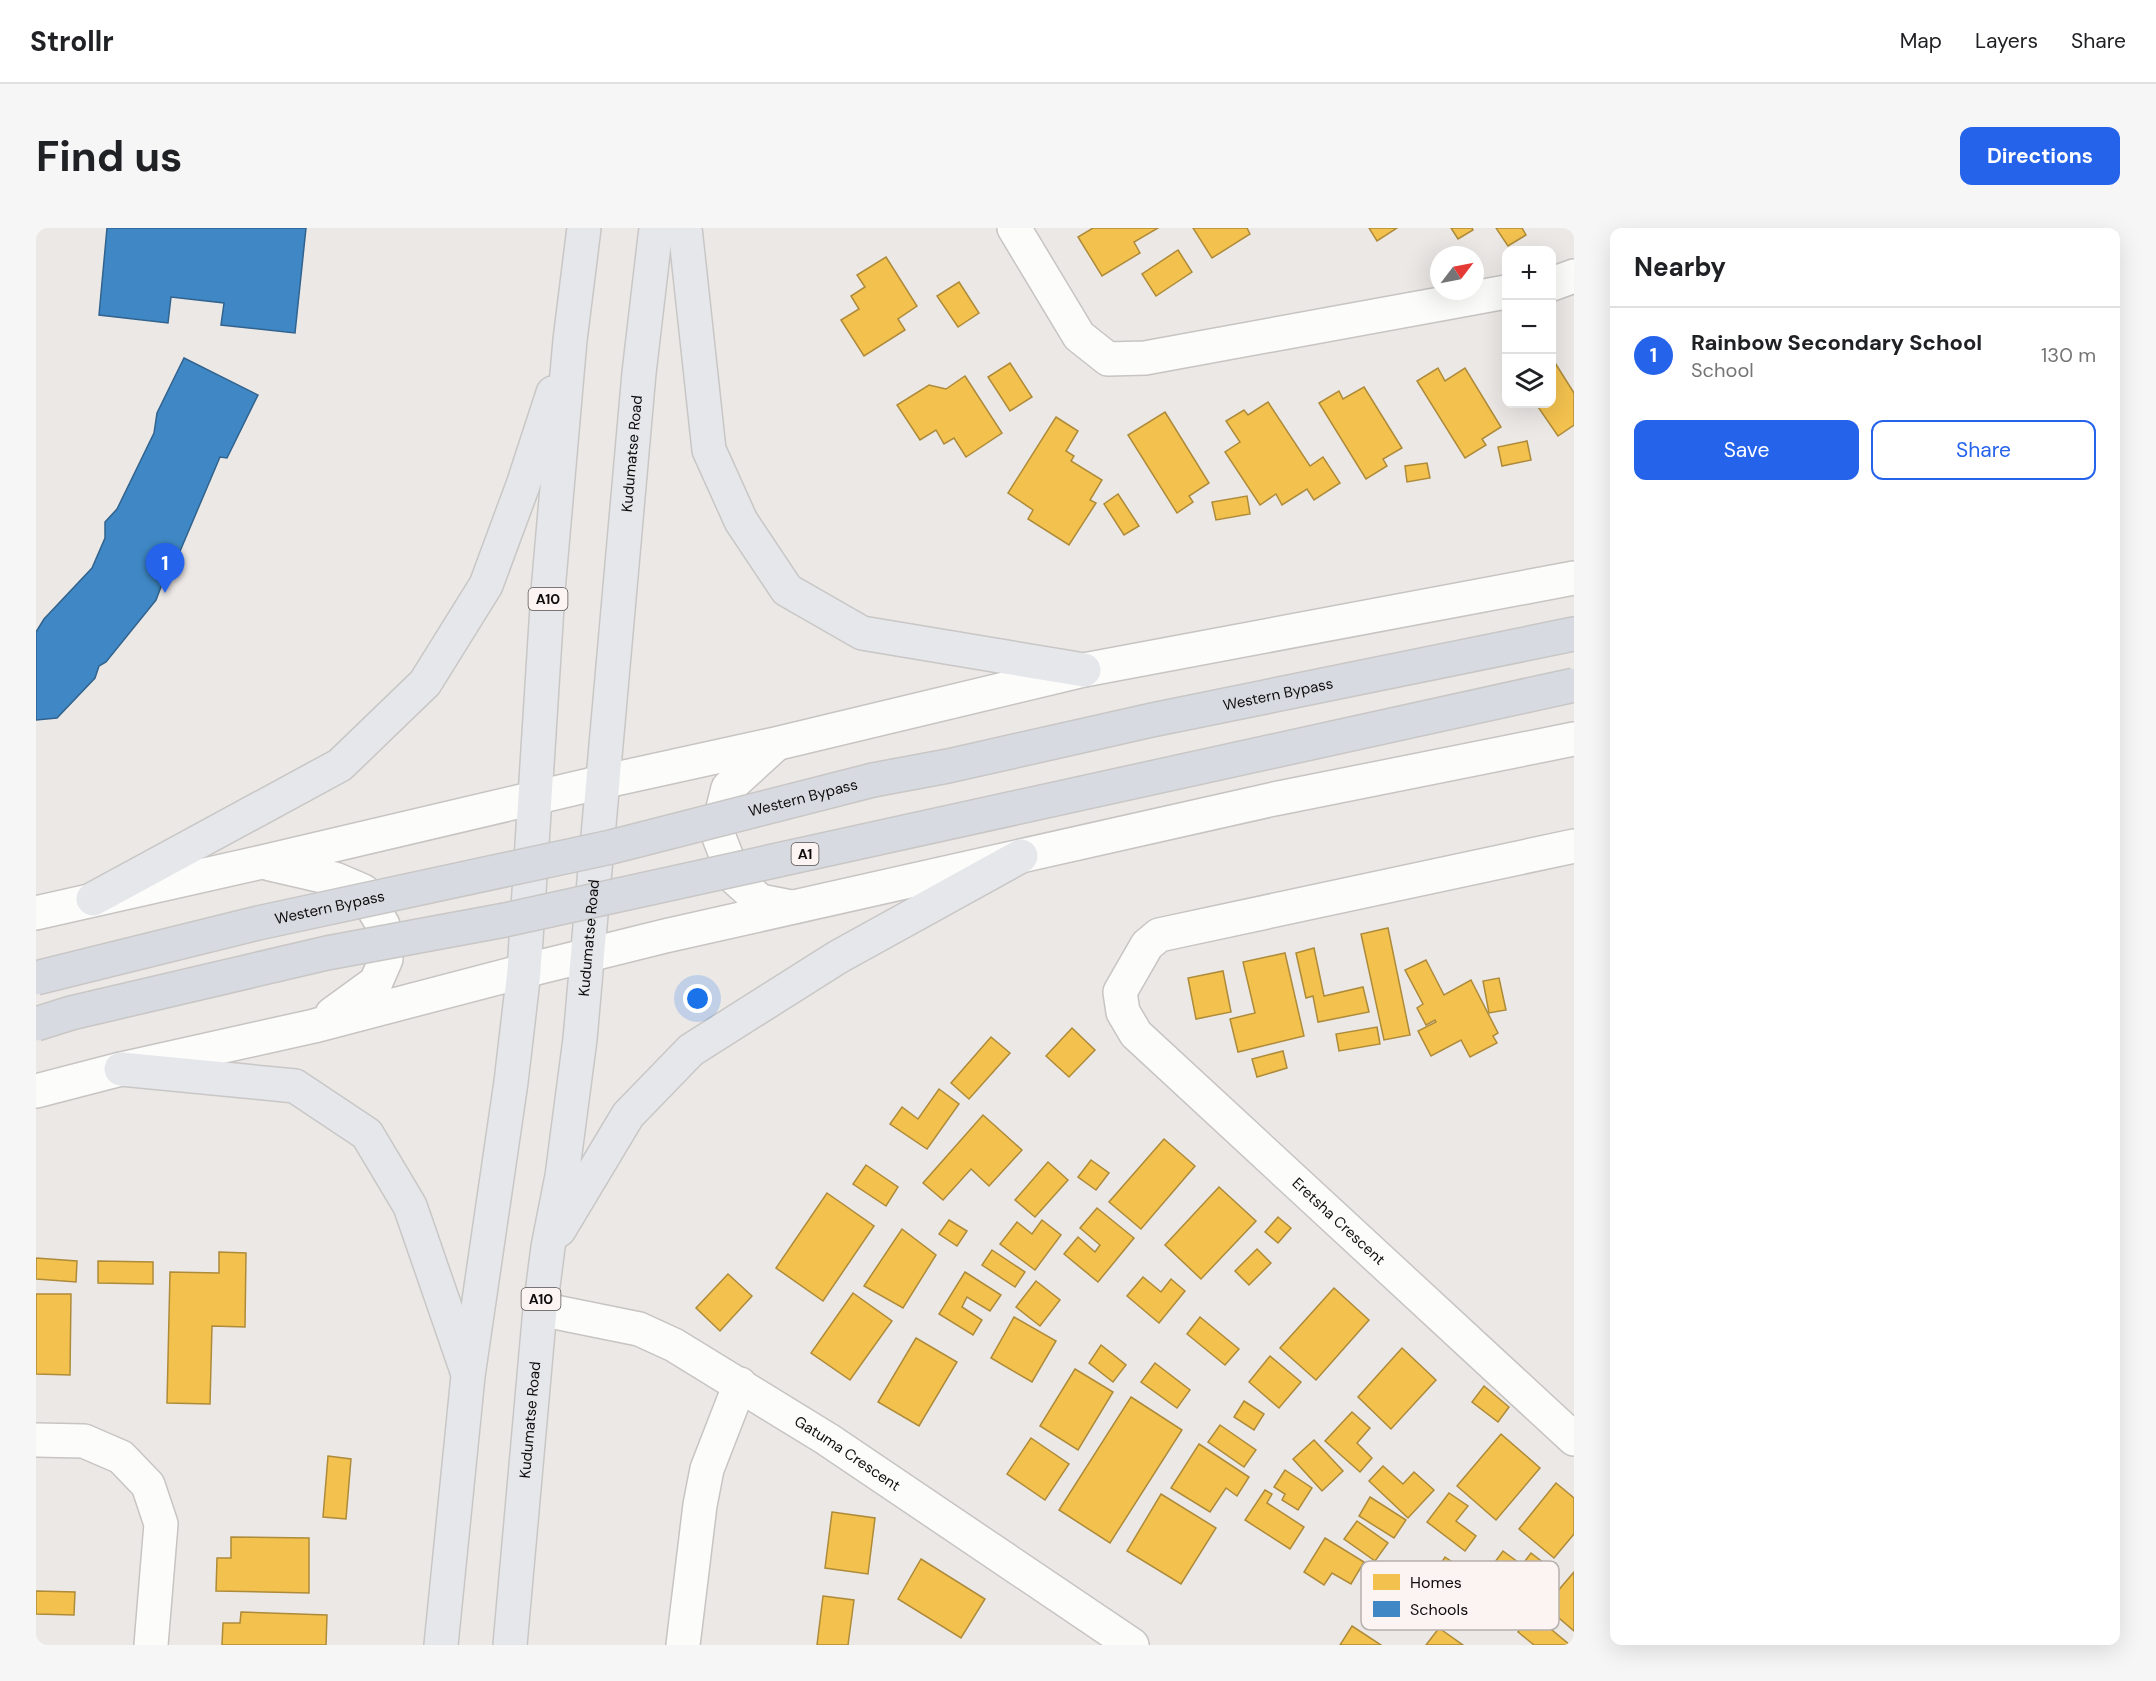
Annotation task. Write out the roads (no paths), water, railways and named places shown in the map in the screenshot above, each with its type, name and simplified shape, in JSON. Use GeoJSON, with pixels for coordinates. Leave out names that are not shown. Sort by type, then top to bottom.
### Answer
{"type":"FeatureCollection","features":[{"type":"Feature","properties":{"kind":"highway","name":"Western Bypass"},"geometry":{"type":"LineString","coordinates":[[36,978],[258,923],[611,847],[873,780],[948,766],[1152,720],[1574,634]]}},
{"type":"Feature","properties":{"kind":"highway","name":"A1"},"geometry":{"type":"LineString","coordinates":[[36,1024],[71,1013],[327,953],[505,920],[1574,685]]}},
{"type":"Feature","properties":{"kind":"main road","name":"A10"},"geometry":{"type":"LineString","coordinates":[[441,1645],[468,1376],[511,1082],[524,971],[548,591],[570,340],[584,228]]}},
{"type":"Feature","properties":{"kind":"main road","name":"Kudumatse Road"},"geometry":{"type":"LineString","coordinates":[[510,1645],[540,1309],[548,1247],[562,1176],[580,1039],[639,373],[656,228]]}},
{"type":"Feature","properties":{"kind":"main road"},"geometry":{"type":"LineString","coordinates":[[685,228],[709,450],[741,521],[787,590],[862,633],[1084,670]]}},
{"type":"Feature","properties":{"kind":"main road"},"geometry":{"type":"LineString","coordinates":[[93,899],[340,765],[425,683],[486,585],[523,485],[570,340]]}},
{"type":"Feature","properties":{"kind":"main road"},"geometry":{"type":"LineString","coordinates":[[548,1247],[628,1115],[691,1050],[838,957],[1021,856]]}},
{"type":"Feature","properties":{"kind":"main road"},"geometry":{"type":"LineString","coordinates":[[121,1069],[295,1086],[367,1134],[410,1206],[468,1376]]}},
{"type":"Feature","properties":{"kind":"street"},"geometry":{"type":"LineString","coordinates":[[1014,228],[1079,336],[1108,359],[1145,358],[1502,293]]}},
{"type":"Feature","properties":{"kind":"street"},"geometry":{"type":"LineString","coordinates":[[1556,282],[1574,276]]}},
{"type":"Feature","properties":{"kind":"street"},"geometry":{"type":"LineString","coordinates":[[36,913],[535,797],[775,744],[1084,670],[1574,578]]}},
{"type":"Feature","properties":{"kind":"street"},"geometry":{"type":"LineString","coordinates":[[36,1091],[121,1069],[314,1026],[588,955],[793,908],[1274,799],[1574,739]]}},
{"type":"Feature","properties":{"kind":"street"},"geometry":{"type":"LineString","coordinates":[[775,744],[728,788],[717,832],[735,878],[760,901],[793,908]]}},
{"type":"Feature","properties":{"kind":"street","name":"Eretsha Crescent"},"geometry":{"type":"LineString","coordinates":[[1574,846],[1159,935],[1147,945],[1120,992],[1123,1012],[1137,1034],[1574,1439]]}},
{"type":"Feature","properties":{"kind":"street"},"geometry":{"type":"LineString","coordinates":[[262,862],[335,879],[363,891],[383,925],[386,958],[376,982],[314,1026]]}},
{"type":"Feature","properties":{"kind":"street","name":"Gatuma Crescent"},"geometry":{"type":"LineString","coordinates":[[540,1309],[639,1329],[674,1345],[827,1439],[1132,1645]]}},
{"type":"Feature","properties":{"kind":"street"},"geometry":{"type":"LineString","coordinates":[[683,1645],[700,1504],[707,1469],[740,1384]]}},
{"type":"Feature","properties":{"kind":"street"},"geometry":{"type":"LineString","coordinates":[[36,1440],[84,1441],[121,1457],[148,1485],[161,1524],[151,1645]]}},
{"type":"Feature","properties":{"kind":"place","name":"Rainbow Secondary School"},"geometry":{"type":"Point","coordinates":[165,593]}}]}
